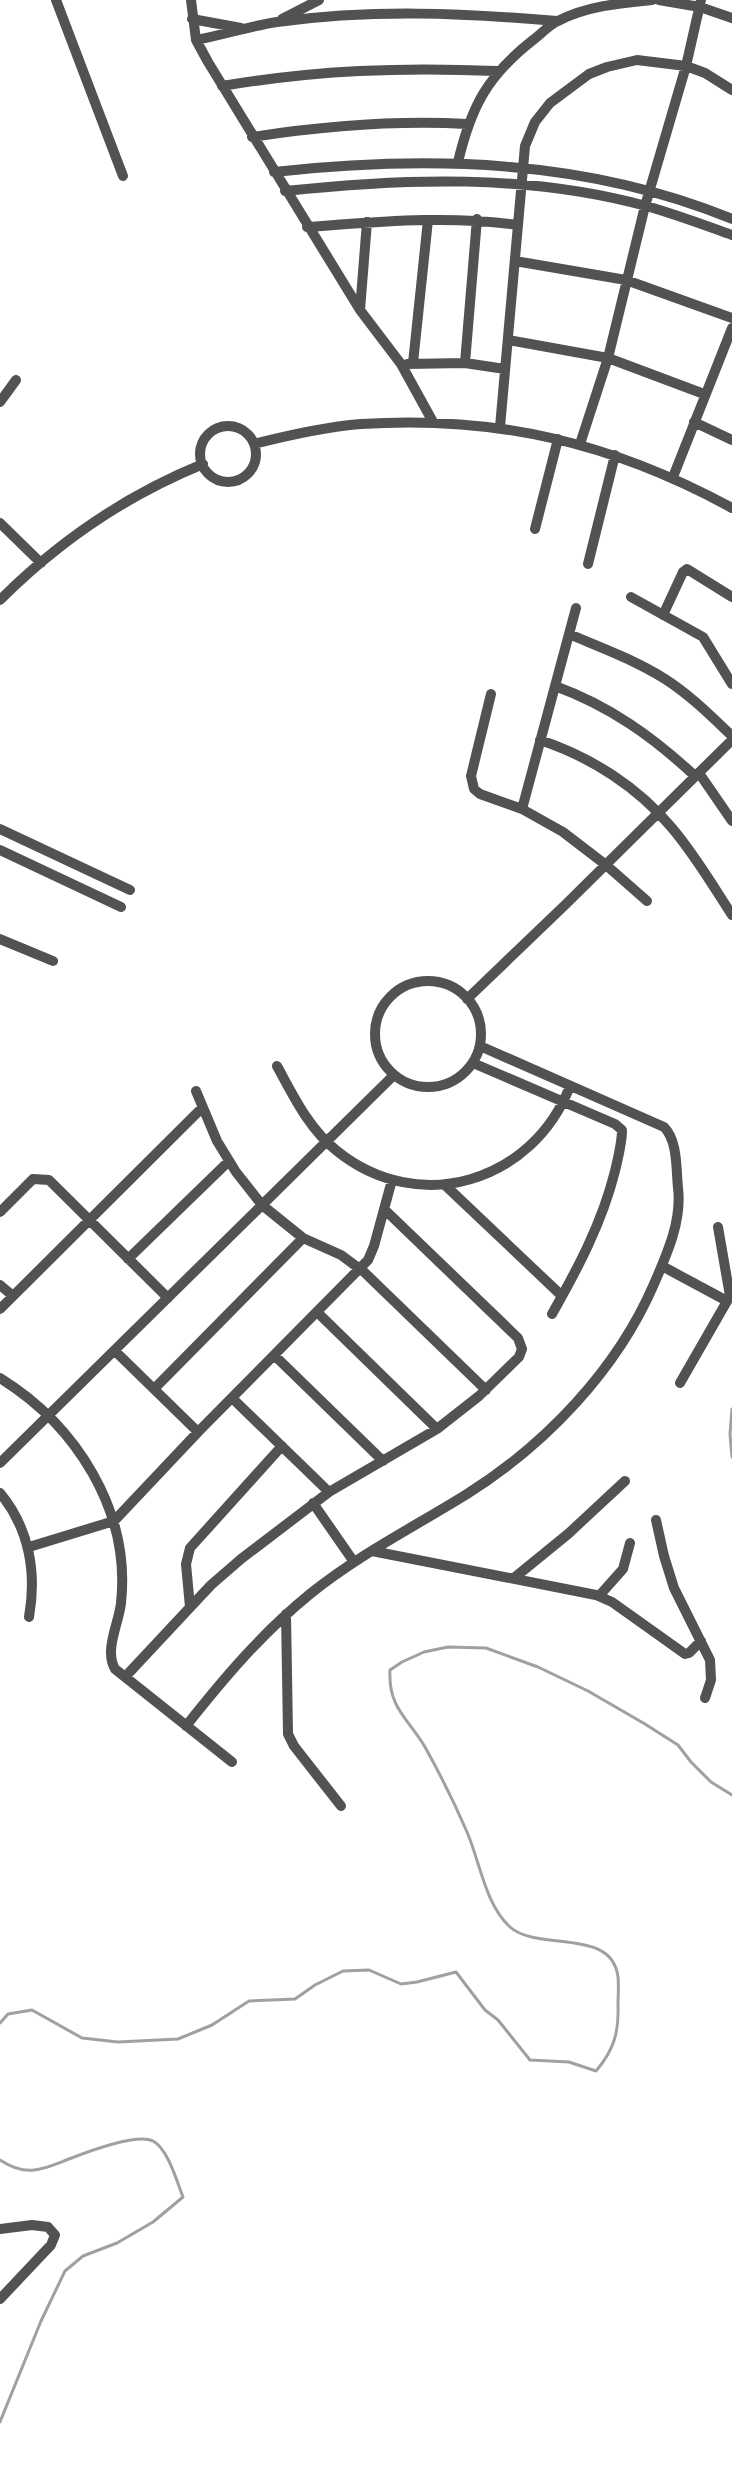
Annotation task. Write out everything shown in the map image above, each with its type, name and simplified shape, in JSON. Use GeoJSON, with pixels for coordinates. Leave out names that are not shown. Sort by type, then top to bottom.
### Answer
{"type":"FeatureCollection","features":[{"type":"Feature","properties":{"kind":"street"},"geometry":{"type":"LineString","coordinates":[[56,0],[123,176]]}},
{"type":"Feature","properties":{"kind":"street"},"geometry":{"type":"LineString","coordinates":[[191,0],[196,40],[222,86],[360,310],[401,364],[433,422]]}},
{"type":"Feature","properties":{"kind":"street"},"geometry":{"type":"LineString","coordinates":[[274,23],[319,0]]}},
{"type":"Feature","properties":{"kind":"street"},"geometry":{"type":"LineString","coordinates":[[196,40],[274,23],[405,12],[460,13],[557,21],[608,5],[652,0]]}},
{"type":"Feature","properties":{"kind":"street"},"geometry":{"type":"LineString","coordinates":[[659,0],[700,4],[732,18]]}},
{"type":"Feature","properties":{"kind":"street"},"geometry":{"type":"LineString","coordinates":[[580,444],[608,358],[649,190],[686,66],[700,4]]}},
{"type":"Feature","properties":{"kind":"street"},"geometry":{"type":"LineString","coordinates":[[192,19],[247,30]]}},
{"type":"Feature","properties":{"kind":"street"},"geometry":{"type":"LineString","coordinates":[[458,162],[467,124],[497,71],[557,21]]}},
{"type":"Feature","properties":{"kind":"street"},"geometry":{"type":"LineString","coordinates":[[500,427],[525,146],[535,122],[550,103],[589,74],[637,60],[686,66],[705,73],[732,90]]}},
{"type":"Feature","properties":{"kind":"street"},"geometry":{"type":"LineString","coordinates":[[222,86],[279,76],[359,70],[416,68],[497,71]]}},
{"type":"Feature","properties":{"kind":"street"},"geometry":{"type":"LineString","coordinates":[[252,137],[350,125],[426,122],[467,124]]}},
{"type":"Feature","properties":{"kind":"street"},"geometry":{"type":"LineString","coordinates":[[274,172],[351,164],[458,162],[523,167],[649,190],[732,219]]}},
{"type":"Feature","properties":{"kind":"street"},"geometry":{"type":"LineString","coordinates":[[285,191],[410,180],[521,184],[645,206],[732,236]]}},
{"type":"Feature","properties":{"kind":"street"},"geometry":{"type":"LineString","coordinates":[[307,227],[367,222],[477,219],[518,225]]}},
{"type":"Feature","properties":{"kind":"street"},"geometry":{"type":"LineString","coordinates":[[465,363],[477,219]]}},
{"type":"Feature","properties":{"kind":"street"},"geometry":{"type":"LineString","coordinates":[[413,363],[428,220]]}},
{"type":"Feature","properties":{"kind":"street"},"geometry":{"type":"LineString","coordinates":[[360,310],[367,222]]}},
{"type":"Feature","properties":{"kind":"street"},"geometry":{"type":"LineString","coordinates":[[515,261],[626,280],[732,318]]}},
{"type":"Feature","properties":{"kind":"street"},"geometry":{"type":"LineString","coordinates":[[673,477],[732,328]]}},
{"type":"Feature","properties":{"kind":"street"},"geometry":{"type":"LineString","coordinates":[[508,340],[608,358],[704,394]]}},
{"type":"Feature","properties":{"kind":"street"},"geometry":{"type":"LineString","coordinates":[[401,364],[465,363],[505,369]]}},
{"type":"Feature","properties":{"kind":"street"},"geometry":{"type":"LineString","coordinates":[[0,402],[16,380]]}},
{"type":"Feature","properties":{"kind":"street"},"geometry":{"type":"LineString","coordinates":[[254,444],[307,431],[360,424],[433,422],[500,427],[615,454],[673,477],[732,508]]}},
{"type":"Feature","properties":{"kind":"street"},"geometry":{"type":"LineString","coordinates":[[694,422],[731,436]]}},
{"type":"Feature","properties":{"kind":"street"},"geometry":{"type":"LineString","coordinates":[[225,426],[243,430],[254,444],[256,453],[250,470],[235,481],[217,479],[209,474],[202,464],[201,449],[204,440],[217,428],[225,426]]}},
{"type":"Feature","properties":{"kind":"street"},"geometry":{"type":"LineString","coordinates":[[535,529],[558,439]]}},
{"type":"Feature","properties":{"kind":"street"},"geometry":{"type":"LineString","coordinates":[[588,564],[615,454]]}},
{"type":"Feature","properties":{"kind":"street"},"geometry":{"type":"LineString","coordinates":[[2,594],[84,529],[132,497],[168,478],[202,464]]}},
{"type":"Feature","properties":{"kind":"street"},"geometry":{"type":"LineString","coordinates":[[0,523],[41,563]]}},
{"type":"Feature","properties":{"kind":"street"},"geometry":{"type":"LineString","coordinates":[[663,615],[683,572],[687,569],[732,597]]}},
{"type":"Feature","properties":{"kind":"street"},"geometry":{"type":"LineString","coordinates":[[631,597],[707,641],[732,684]]}},
{"type":"Feature","properties":{"kind":"street"},"geometry":{"type":"LineString","coordinates":[[522,809],[576,608]]}},
{"type":"Feature","properties":{"kind":"street"},"geometry":{"type":"LineString","coordinates":[[467,999],[606,865],[732,738],[700,705],[667,681],[638,664],[570,634]]}},
{"type":"Feature","properties":{"kind":"street"},"geometry":{"type":"LineString","coordinates":[[555,686],[591,700],[657,742],[697,775],[732,821]]}},
{"type":"Feature","properties":{"kind":"street"},"geometry":{"type":"LineString","coordinates":[[491,694],[471,776],[471,785],[480,794],[522,809],[563,832],[647,901]]}},
{"type":"Feature","properties":{"kind":"street"},"geometry":{"type":"LineString","coordinates":[[540,740],[574,753],[604,770],[658,813],[689,850],[732,915]]}},
{"type":"Feature","properties":{"kind":"street"},"geometry":{"type":"LineString","coordinates":[[0,829],[130,890]]}},
{"type":"Feature","properties":{"kind":"street"},"geometry":{"type":"LineString","coordinates":[[11,834],[1,852],[121,907]]}},
{"type":"Feature","properties":{"kind":"street"},"geometry":{"type":"LineString","coordinates":[[0,939],[53,962]]}},
{"type":"Feature","properties":{"kind":"street"},"geometry":{"type":"LineString","coordinates":[[434,981],[451,986],[467,999],[480,1020],[480,1047],[473,1063],[461,1077],[436,1087],[418,1087],[394,1075],[382,1061],[375,1035],[381,1009],[392,995],[407,985],[434,981]]}},
{"type":"Feature","properties":{"kind":"street"},"geometry":{"type":"LineString","coordinates":[[186,1726],[237,1662],[312,1592],[354,1562],[484,1483],[523,1454],[554,1424],[614,1354],[641,1311],[662,1266],[679,1206],[671,1138],[664,1128],[480,1047]]}},
{"type":"Feature","properties":{"kind":"street"},"geometry":{"type":"LineString","coordinates":[[473,1063],[615,1124],[622,1132],[612,1182],[600,1220],[552,1314]]}},
{"type":"Feature","properties":{"kind":"street"},"geometry":{"type":"LineString","coordinates":[[277,1066],[303,1113],[327,1142],[358,1165],[392,1180],[416,1185],[446,1186],[483,1175],[520,1154],[551,1124],[570,1086]]}},
{"type":"Feature","properties":{"kind":"street"},"geometry":{"type":"LineString","coordinates":[[0,1463],[394,1075]]}},
{"type":"Feature","properties":{"kind":"street"},"geometry":{"type":"LineString","coordinates":[[196,1090],[202,1108],[229,1161],[262,1205],[303,1238],[340,1255],[360,1269],[486,1390]]}},
{"type":"Feature","properties":{"kind":"street"},"geometry":{"type":"LineString","coordinates":[[0,1310],[202,1108]]}},
{"type":"Feature","properties":{"kind":"street"},"geometry":{"type":"LineString","coordinates":[[128,1259],[229,1161]]}},
{"type":"Feature","properties":{"kind":"street"},"geometry":{"type":"LineString","coordinates":[[0,1212],[33,1179],[49,1180],[168,1298]]}},
{"type":"Feature","properties":{"kind":"street"},"geometry":{"type":"LineString","coordinates":[[28,1547],[114,1521],[198,1432],[360,1269],[372,1254],[392,1180]]}},
{"type":"Feature","properties":{"kind":"street"},"geometry":{"type":"LineString","coordinates":[[446,1186],[562,1296]]}},
{"type":"Feature","properties":{"kind":"street"},"geometry":{"type":"LineString","coordinates":[[125,1677],[211,1585],[313,1503],[437,1429],[486,1390],[519,1357],[522,1349],[520,1342],[384,1209]]}},
{"type":"Feature","properties":{"kind":"street"},"geometry":{"type":"LineString","coordinates":[[680,1383],[727,1301],[730,1288],[718,1227]]}},
{"type":"Feature","properties":{"kind":"street"},"geometry":{"type":"LineString","coordinates":[[154,1389],[303,1238]]}},
{"type":"Feature","properties":{"kind":"street"},"geometry":{"type":"LineString","coordinates":[[662,1266],[727,1301]]}},
{"type":"Feature","properties":{"kind":"street"},"geometry":{"type":"LineString","coordinates":[[0,1285],[12,1296]]}},
{"type":"Feature","properties":{"kind":"street"},"geometry":{"type":"LineString","coordinates":[[317,1312],[437,1429]]}},
{"type":"Feature","properties":{"kind":"street"},"geometry":{"type":"LineString","coordinates":[[114,1350],[198,1432]]}},
{"type":"Feature","properties":{"kind":"street"},"geometry":{"type":"LineString","coordinates":[[274,1355],[382,1461]]}},
{"type":"Feature","properties":{"kind":"street"},"geometry":{"type":"LineString","coordinates":[[0,1378],[49,1414],[72,1442],[91,1470],[114,1521],[122,1584],[119,1618],[110,1655],[115,1669],[232,1762]]}},
{"type":"Feature","properties":{"kind":"street"},"geometry":{"type":"LineString","coordinates":[[232,1398],[329,1492]]}},
{"type":"Feature","properties":{"kind":"street"},"geometry":{"type":"LineString","coordinates":[[190,1607],[186,1564],[190,1548],[282,1446]]}},
{"type":"Feature","properties":{"kind":"street"},"geometry":{"type":"LineString","coordinates":[[514,1578],[568,1534],[625,1481]]}},
{"type":"Feature","properties":{"kind":"street"},"geometry":{"type":"LineString","coordinates":[[0,1492],[13,1511],[28,1547],[32,1584],[28,1617]]}},
{"type":"Feature","properties":{"kind":"street"},"geometry":{"type":"LineString","coordinates":[[313,1503],[354,1562]]}},
{"type":"Feature","properties":{"kind":"street"},"geometry":{"type":"LineString","coordinates":[[656,1520],[672,1581],[684,1610],[708,1654],[712,1673],[705,1698]]}},
{"type":"Feature","properties":{"kind":"street"},"geometry":{"type":"LineString","coordinates":[[598,1596],[623,1569],[630,1543]]}},
{"type":"Feature","properties":{"kind":"street"},"geometry":{"type":"LineString","coordinates":[[372,1551],[598,1596],[612,1602],[682,1653],[689,1653],[701,1641]]}},
{"type":"Feature","properties":{"kind":"street"},"geometry":{"type":"LineString","coordinates":[[286,1614],[288,1734],[294,1746],[341,1806]]}},
{"type":"Feature","properties":{"kind":"street"},"geometry":{"type":"LineString","coordinates":[[0,2229],[38,2225],[48,2227],[55,2235],[51,2245],[0,2299]]}},
{"type":"Feature","properties":{"kind":"waterway"},"geometry":{"type":"LineString","coordinates":[[732,1409],[730,1434],[732,1457]]}},
{"type":"Feature","properties":{"kind":"waterway"},"geometry":{"type":"LineString","coordinates":[[0,2023],[8,2014],[32,2010],[82,2038],[118,2042],[178,2039],[212,2025],[249,2001],[295,1999],[315,1985],[343,1971],[369,1970],[401,1984],[456,1972],[485,2010],[498,2020],[530,2060],[569,2062],[596,2071],[607,2056],[616,2032],[618,1977],[613,1962],[603,1952],[589,1946],[522,1934],[510,1927],[495,1907],[472,1844],[452,1800],[425,1747],[400,1712],[392,1694],[390,1670],[424,1652],[448,1647],[486,1648],[538,1667],[588,1691],[678,1745],[711,1782],[732,1795]]}},
{"type":"Feature","properties":{"kind":"waterway"},"geometry":{"type":"LineString","coordinates":[[0,2160],[19,2169],[35,2170],[112,2144],[146,2139],[153,2141],[163,2151],[183,2197],[153,2222],[117,2243],[83,2256],[65,2271],[41,2321],[0,2422]]}}]}
